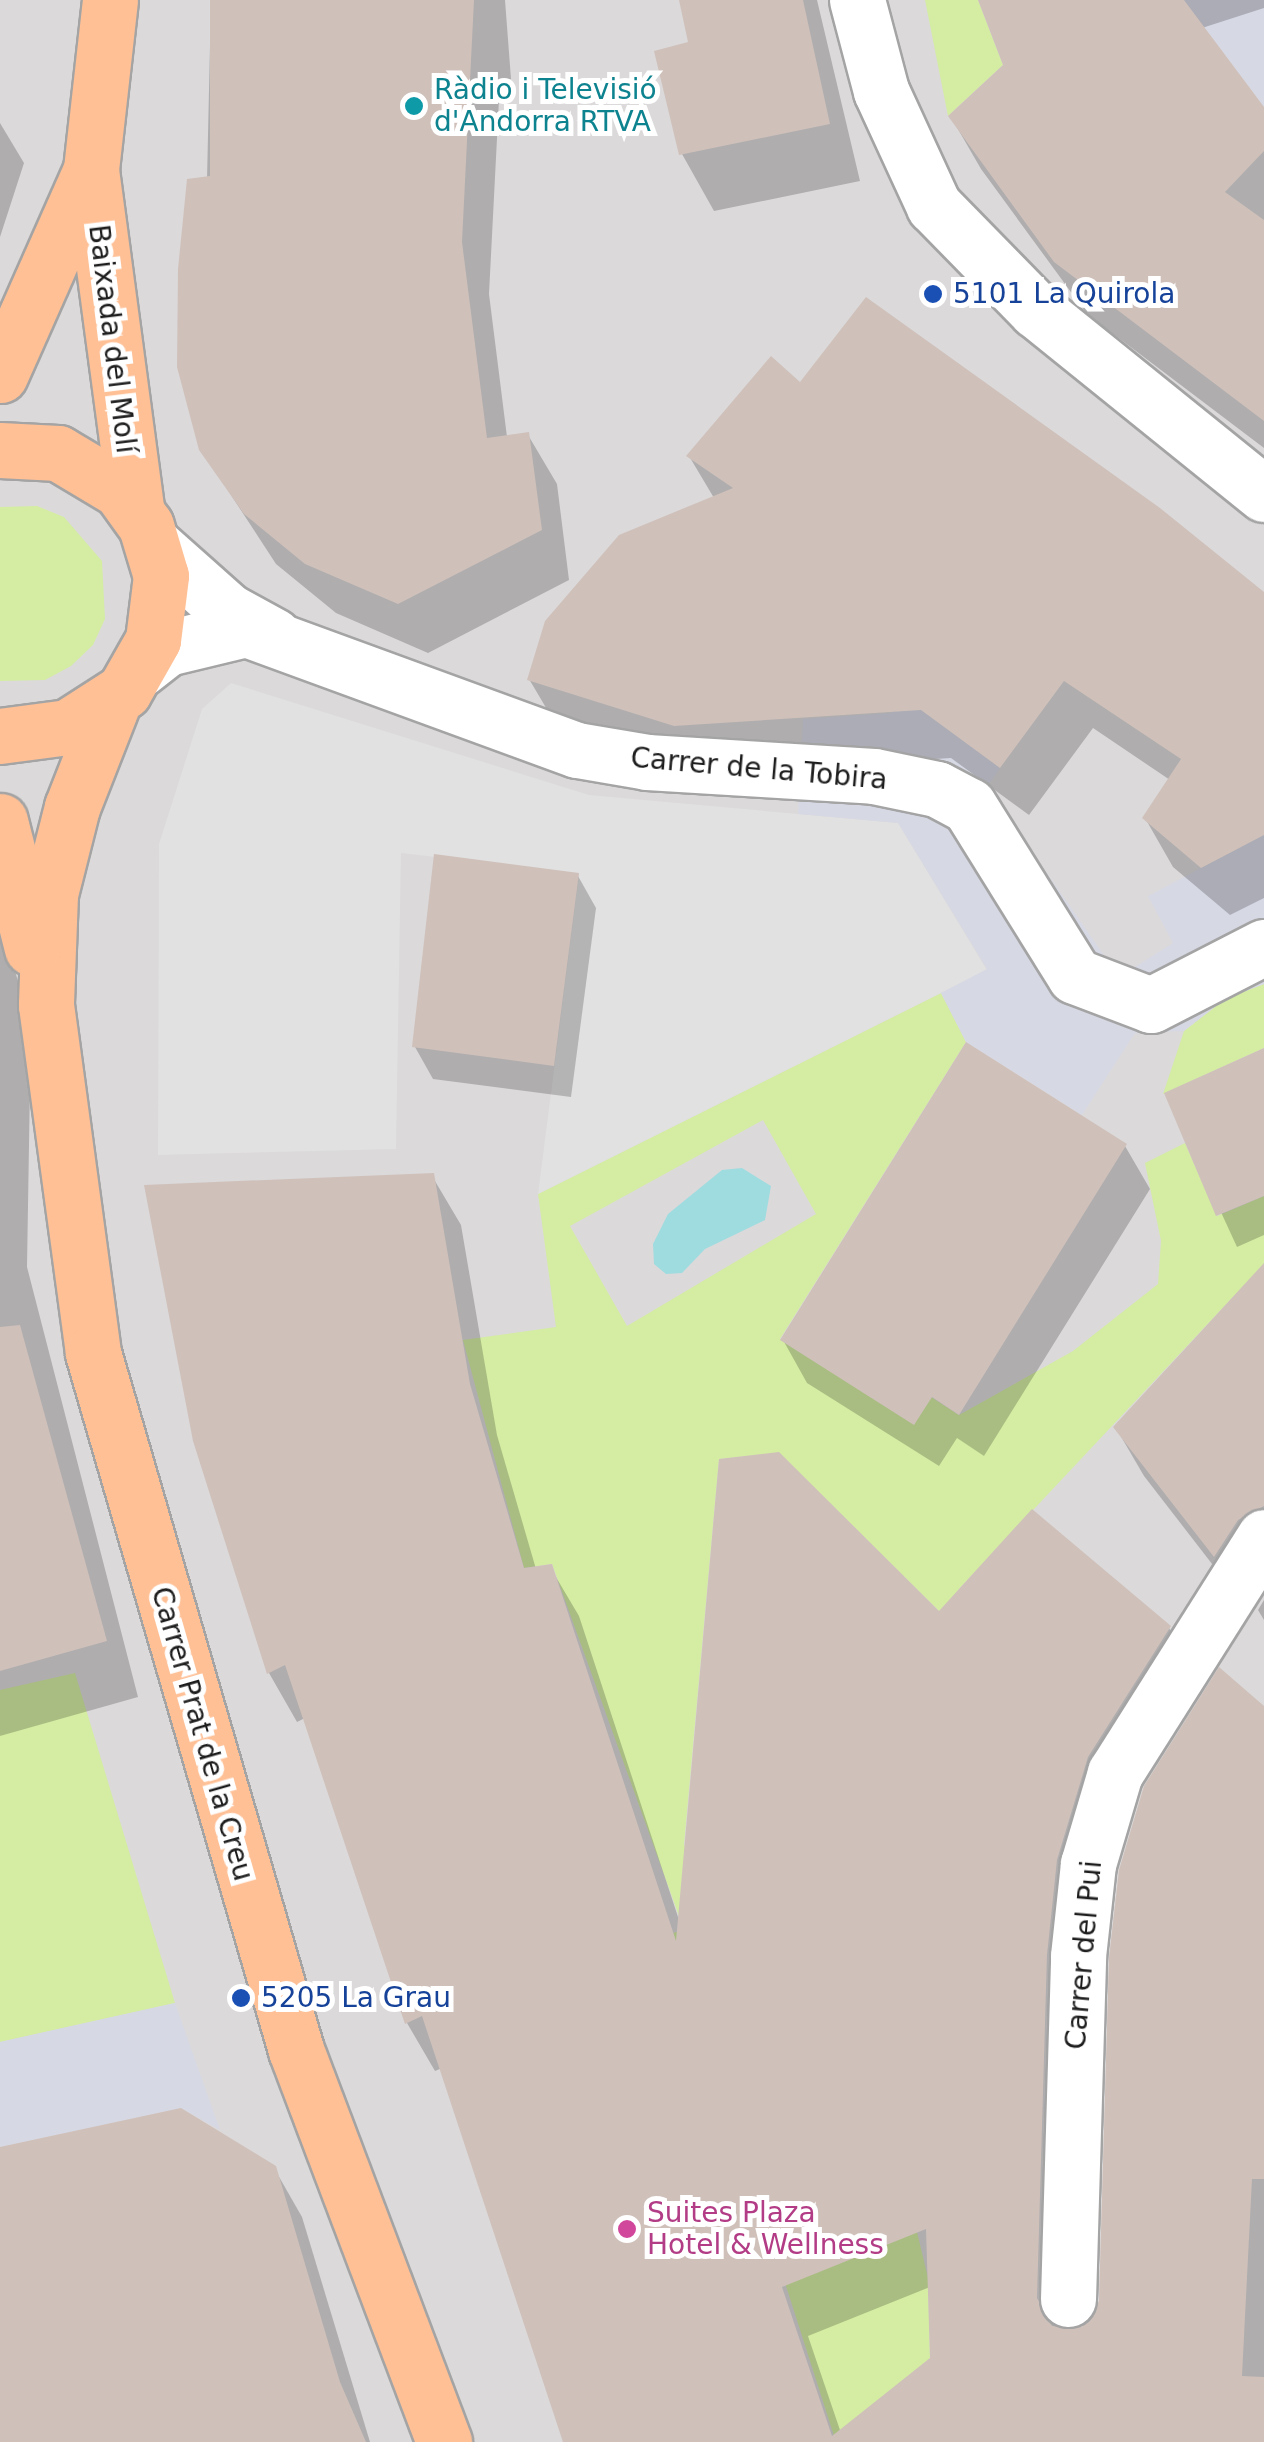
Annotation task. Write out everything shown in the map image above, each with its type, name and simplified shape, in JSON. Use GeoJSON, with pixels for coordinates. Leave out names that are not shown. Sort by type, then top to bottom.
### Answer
{"type":"FeatureCollection","features":[{"type":"Feature","properties":{"kind":"main road","name":"Baixada del Molí"},"geometry":{"type":"LineString","coordinates":[[46,1004],[50,894],[72,807],[161,609],[91,170],[110,0]]}},
{"type":"Feature","properties":{"kind":"main road","name":"Baixada del Molí"},"geometry":{"type":"LineString","coordinates":[[0,375],[91,170]]}},
{"type":"Feature","properties":{"kind":"main road"},"geometry":{"type":"LineString","coordinates":[[0,450],[34,449],[80,462],[145,527]]}},
{"type":"Feature","properties":{"kind":"main road"},"geometry":{"type":"LineString","coordinates":[[0,736],[52,732],[127,684]]}},
{"type":"Feature","properties":{"kind":"main road"},"geometry":{"type":"LineString","coordinates":[[0,821],[46,1004]]}},
{"type":"Feature","properties":{"kind":"main road","name":"Carrer Prat de la Creu"},"geometry":{"type":"LineString","coordinates":[[46,1004],[93,1353],[296,2050],[444,2442]]}},
{"type":"Feature","properties":{"kind":"street"},"geometry":{"type":"LineString","coordinates":[[857,0],[881,91],[934,206],[1036,310],[1264,494]]}},
{"type":"Feature","properties":{"kind":"street"},"geometry":{"type":"LineString","coordinates":[[145,527],[228,611],[276,637]]}},
{"type":"Feature","properties":{"kind":"street"},"geometry":{"type":"LineString","coordinates":[[127,684],[167,648],[204,634],[246,628],[276,637]]}},
{"type":"Feature","properties":{"kind":"street","name":"Carrer de la Tobira"},"geometry":{"type":"LineString","coordinates":[[276,637],[577,750],[648,762],[874,776],[937,789],[969,806],[1075,976],[1112,994],[1151,1004],[1264,948]]}},
{"type":"Feature","properties":{"kind":"street","name":"Carrer del Pui"},"geometry":{"type":"LineString","coordinates":[[1068,2299],[1078,1956],[1088,1864],[1115,1773],[1264,1538]]}},
{"type":"Feature","properties":{"kind":"shaded area"},"geometry":{"type":"Polygon","coordinates":[[[0,0],[1264,0],[1264,2442],[0,2442],[0,0]]]}},
{"type":"Feature","properties":{"kind":"shaded area"},"geometry":{"type":"Polygon","coordinates":[[[1184,0],[1264,0],[1264,107],[1184,0]]]}},
{"type":"Feature","properties":{"kind":"shaded area"},"geometry":{"type":"Polygon","coordinates":[[[231,683],[589,795],[898,823],[987,970],[538,1194],[579,874],[401,853],[396,1149],[158,1155],[159,844],[202,709],[231,683]]]}},
{"type":"Feature","properties":{"kind":"shaded area"},"geometry":{"type":"Polygon","coordinates":[[[906,699],[1000,768],[987,787],[1119,977],[1173,943],[1148,896],[1264,835],[1264,984],[1225,999],[1184,1031],[1135,1033],[1082,1115],[966,1042],[941,993],[987,969],[898,823],[798,814],[803,719],[891,713],[906,699]]]}},
{"type":"Feature","properties":{"kind":"shaded area"},"geometry":{"type":"Polygon","coordinates":[[[175,2003],[220,2130],[181,2108],[0,2147],[0,2042],[175,2003]]]}},
{"type":"Feature","properties":{"kind":"green space"},"geometry":{"type":"Polygon","coordinates":[[[925,0],[978,0],[1003,65],[948,116],[925,0]]]}},
{"type":"Feature","properties":{"kind":"green space"},"geometry":{"type":"Polygon","coordinates":[[[37,506],[64,517],[102,561],[105,619],[93,645],[71,666],[45,680],[0,681],[0,507],[37,506]]]}},
{"type":"Feature","properties":{"kind":"green space"},"geometry":{"type":"Polygon","coordinates":[[[1264,984],[1264,1048],[1163,1094],[1184,1031],[1225,999],[1264,984]]]}},
{"type":"Feature","properties":{"kind":"green space"},"geometry":{"type":"Polygon","coordinates":[[[941,993],[966,1042],[780,1339],[914,1424],[931,1397],[959,1415],[1073,1351],[1158,1284],[1161,1241],[1145,1163],[1185,1143],[1217,1216],[1264,1196],[1264,1325],[1234,1296],[958,1590],[946,1618],[779,1453],[719,1459],[684,1845],[706,1850],[917,2232],[928,2278],[930,2358],[836,2442],[673,1933],[684,1930],[552,1564],[524,1568],[463,1340],[556,1327],[538,1194],[941,993]],[[763,1120],[570,1226],[627,1326],[816,1214],[763,1120]]]}},
{"type":"Feature","properties":{"kind":"green space"},"geometry":{"type":"Polygon","coordinates":[[[75,1673],[175,2003],[0,2042],[0,1690],[75,1673]]]}},
{"type":"Feature","properties":{"kind":"water"},"geometry":{"type":"Polygon","coordinates":[[[742,1168],[771,1186],[765,1220],[705,1249],[682,1273],[666,1274],[654,1264],[653,1244],[668,1214],[722,1170],[742,1168]]]}},
{"type":"Feature","properties":{"kind":"building"},"geometry":{"type":"Polygon","coordinates":[[[210,0],[474,0],[462,242],[487,438],[529,432],[542,530],[398,604],[305,564],[244,514],[199,450],[177,367],[178,269],[187,179],[210,176],[210,0]]]}},
{"type":"Feature","properties":{"kind":"building"},"geometry":{"type":"Polygon","coordinates":[[[679,0],[803,0],[830,124],[679,155],[654,51],[688,42],[679,0]]]}},
{"type":"Feature","properties":{"kind":"building"},"geometry":{"type":"Polygon","coordinates":[[[978,0],[1184,0],[1264,107],[1264,151],[1225,192],[1264,220],[1264,421],[1054,262],[948,116],[1003,65],[978,0]]]}},
{"type":"Feature","properties":{"kind":"building"},"geometry":{"type":"Polygon","coordinates":[[[866,297],[1160,508],[1264,592],[1264,835],[1201,868],[1142,818],[1181,759],[1064,681],[1000,768],[921,710],[674,726],[527,680],[545,621],[619,535],[733,488],[686,456],[771,356],[800,382],[866,297]]]}},
{"type":"Feature","properties":{"kind":"building"},"geometry":{"type":"Polygon","coordinates":[[[434,854],[579,873],[554,1066],[412,1047],[434,854]]]}},
{"type":"Feature","properties":{"kind":"building"},"geometry":{"type":"Polygon","coordinates":[[[966,1042],[1127,1144],[959,1415],[932,1397],[914,1425],[780,1340],[966,1042]]]}},
{"type":"Feature","properties":{"kind":"building"},"geometry":{"type":"Polygon","coordinates":[[[1264,1048],[1264,1196],[1216,1216],[1164,1093],[1264,1048]]]}},
{"type":"Feature","properties":{"kind":"building"},"geometry":{"type":"Polygon","coordinates":[[[434,1173],[470,1384],[524,1568],[552,1564],[676,1941],[719,1459],[779,1452],[939,1611],[1032,1509],[1171,1626],[1088,1757],[1057,1860],[1047,1955],[1037,2298],[1052,2326],[1082,2327],[1099,2301],[1109,1958],[1119,1870],[1144,1786],[1219,1667],[1264,1706],[1264,2179],[1252,2179],[1242,2376],[1264,2377],[1264,2442],[563,2442],[422,2016],[405,2024],[285,1665],[267,1674],[193,1441],[144,1185],[434,1173]],[[926,2229],[782,2287],[832,2436],[930,2358],[926,2229]]]}},
{"type":"Feature","properties":{"kind":"building"},"geometry":{"type":"Polygon","coordinates":[[[1264,1263],[1264,1506],[1238,1520],[1214,1557],[1113,1427],[1264,1263]]]}},
{"type":"Feature","properties":{"kind":"building"},"geometry":{"type":"Polygon","coordinates":[[[20,1325],[107,1641],[0,1671],[0,1327],[20,1325]]]}},
{"type":"Feature","properties":{"kind":"building"},"geometry":{"type":"Polygon","coordinates":[[[181,2108],[276,2166],[340,2382],[366,2442],[0,2442],[0,2147],[181,2108]]]}},
{"type":"Feature","properties":{"kind":"place","name":"Ràdio i Televisió d'Andorra RTVA"},"geometry":{"type":"Point","coordinates":[414,106]}},
{"type":"Feature","properties":{"kind":"place","name":"5101 La Quirola"},"geometry":{"type":"Point","coordinates":[933,294]}},
{"type":"Feature","properties":{"kind":"place","name":"5205 La Grau"},"geometry":{"type":"Point","coordinates":[241,1998]}},
{"type":"Feature","properties":{"kind":"place","name":"Suites Plaza Hotel & Wellness"},"geometry":{"type":"Point","coordinates":[627,2229]}}]}
